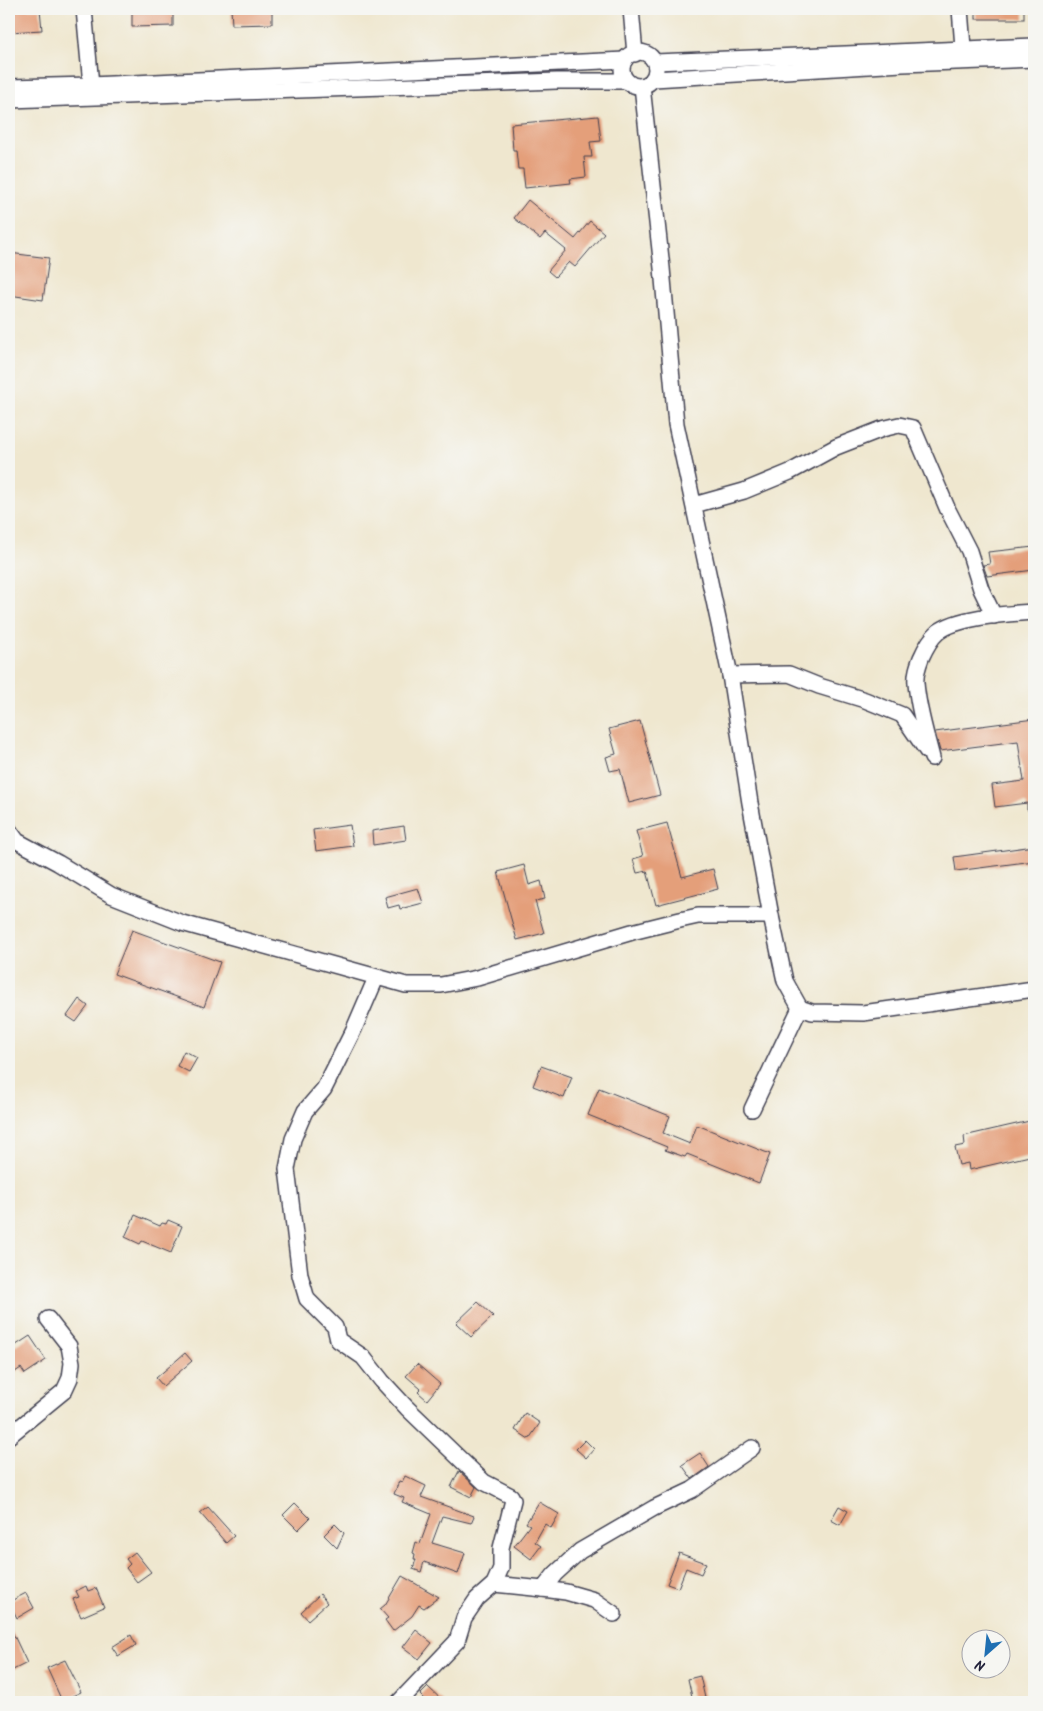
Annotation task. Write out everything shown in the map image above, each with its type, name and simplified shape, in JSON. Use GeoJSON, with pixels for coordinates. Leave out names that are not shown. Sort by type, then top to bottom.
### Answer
{"type":"FeatureCollection","features":[{"type":"Feature","properties":{"kind":"street"},"geometry":{"type":"LineString","coordinates":[[84,9],[91,85]]}},
{"type":"Feature","properties":{"kind":"street"},"geometry":{"type":"LineString","coordinates":[[627,81],[622,70],[630,57],[631,9]]}},
{"type":"Feature","properties":{"kind":"street"},"geometry":{"type":"LineString","coordinates":[[960,9],[964,56]]}},
{"type":"Feature","properties":{"kind":"street"},"geometry":{"type":"LineString","coordinates":[[9,100],[548,81],[627,81],[636,86],[648,82],[964,56],[1034,46]]}},
{"type":"Feature","properties":{"kind":"street"},"geometry":{"type":"LineString","coordinates":[[9,87],[91,85],[630,57],[643,52],[648,54],[655,62],[656,70],[648,82],[676,424],[730,675],[750,803],[785,981],[800,1008],[812,1012],[857,1014],[1034,990]]}},
{"type":"Feature","properties":{"kind":"street"},"geometry":{"type":"LineString","coordinates":[[655,62],[964,56],[1034,59]]}},
{"type":"Feature","properties":{"kind":"street"},"geometry":{"type":"LineString","coordinates":[[694,505],[744,491],[790,472],[836,446],[882,429],[900,424],[913,428],[948,510],[968,551],[981,589],[994,616]]}},
{"type":"Feature","properties":{"kind":"street"},"geometry":{"type":"LineString","coordinates":[[730,675],[789,674],[902,715],[932,758],[915,682],[917,667],[928,643],[938,632],[952,625],[981,617],[1034,612]]}},
{"type":"Feature","properties":{"kind":"street"},"geometry":{"type":"LineString","coordinates":[[9,830],[17,841],[58,863],[110,895],[182,924],[406,985],[441,985],[477,978],[632,932],[698,916],[771,916]]}},
{"type":"Feature","properties":{"kind":"street"},"geometry":{"type":"LineString","coordinates":[[376,978],[354,1029],[324,1089],[305,1111],[294,1139],[287,1169],[300,1275],[307,1299],[335,1327],[338,1340],[363,1357],[407,1408],[484,1482],[511,1496],[513,1500],[500,1548],[500,1568],[494,1584],[477,1599],[464,1618],[457,1641],[399,1702]]}},
{"type":"Feature","properties":{"kind":"street"},"geometry":{"type":"LineString","coordinates":[[752,1109],[800,1008]]}},
{"type":"Feature","properties":{"kind":"street"},"geometry":{"type":"LineString","coordinates":[[9,1436],[64,1390],[70,1378],[72,1363],[69,1346],[48,1320]]}},
{"type":"Feature","properties":{"kind":"street"},"geometry":{"type":"LineString","coordinates":[[543,1589],[555,1574],[580,1551],[654,1508],[692,1490],[752,1448]]}},
{"type":"Feature","properties":{"kind":"street"},"geometry":{"type":"LineString","coordinates":[[494,1584],[566,1592],[594,1600],[614,1614]]}},
{"type":"Feature","properties":{"kind":"building"},"geometry":{"type":"Polygon","coordinates":[[[9,9],[40,9],[42,30],[9,32],[9,9]]]}},
{"type":"Feature","properties":{"kind":"building"},"geometry":{"type":"Polygon","coordinates":[[[132,9],[173,9],[173,26],[132,27],[132,9]]]}},
{"type":"Feature","properties":{"kind":"building"},"geometry":{"type":"Polygon","coordinates":[[[231,9],[272,9],[272,24],[232,25],[231,9]]]}},
{"type":"Feature","properties":{"kind":"building"},"geometry":{"type":"Polygon","coordinates":[[[976,9],[1024,9],[1024,19],[976,19],[976,9]]]}},
{"type":"Feature","properties":{"kind":"building"},"geometry":{"type":"Polygon","coordinates":[[[598,116],[601,141],[590,142],[592,157],[584,157],[586,177],[570,179],[571,183],[525,188],[523,169],[518,169],[516,150],[513,150],[511,124],[598,116]]]}},
{"type":"Feature","properties":{"kind":"building"},"geometry":{"type":"Polygon","coordinates":[[[528,200],[575,239],[590,221],[604,233],[575,267],[569,262],[555,277],[548,271],[566,250],[545,233],[540,239],[514,218],[528,200]]]}},
{"type":"Feature","properties":{"kind":"building"},"geometry":{"type":"Polygon","coordinates":[[[9,253],[49,258],[43,300],[9,295],[9,253]]]}},
{"type":"Feature","properties":{"kind":"building"},"geometry":{"type":"Polygon","coordinates":[[[1034,547],[1034,570],[987,576],[983,565],[990,564],[988,552],[1034,547]]]}},
{"type":"Feature","properties":{"kind":"building"},"geometry":{"type":"Polygon","coordinates":[[[1034,719],[1034,809],[1027,810],[1027,803],[995,807],[992,785],[1024,781],[1018,741],[940,751],[935,732],[1034,719]]]}},
{"type":"Feature","properties":{"kind":"building"},"geometry":{"type":"Polygon","coordinates":[[[640,721],[660,795],[629,803],[620,769],[610,771],[606,757],[616,754],[609,729],[640,721]]]}},
{"type":"Feature","properties":{"kind":"building"},"geometry":{"type":"Polygon","coordinates":[[[667,823],[682,877],[713,869],[718,889],[656,905],[647,871],[637,873],[633,859],[643,856],[636,831],[667,823]]]}},
{"type":"Feature","properties":{"kind":"building"},"geometry":{"type":"Polygon","coordinates":[[[350,825],[353,846],[316,851],[313,830],[350,825]]]}},
{"type":"Feature","properties":{"kind":"building"},"geometry":{"type":"Polygon","coordinates":[[[404,826],[406,840],[373,845],[372,831],[404,826]]]}},
{"type":"Feature","properties":{"kind":"building"},"geometry":{"type":"Polygon","coordinates":[[[1034,846],[1034,861],[956,871],[954,857],[1034,846]]]}},
{"type":"Feature","properties":{"kind":"building"},"geometry":{"type":"Polygon","coordinates":[[[524,865],[529,885],[541,881],[545,899],[535,901],[544,933],[517,940],[498,872],[524,865]]]}},
{"type":"Feature","properties":{"kind":"building"},"geometry":{"type":"Polygon","coordinates":[[[418,888],[423,903],[400,909],[399,905],[388,908],[385,897],[418,888]]]}},
{"type":"Feature","properties":{"kind":"building"},"geometry":{"type":"Polygon","coordinates":[[[132,930],[220,962],[204,1007],[114,974],[132,930]]]}},
{"type":"Feature","properties":{"kind":"building"},"geometry":{"type":"Polygon","coordinates":[[[79,999],[88,1006],[76,1022],[67,1016],[79,999]]]}},
{"type":"Feature","properties":{"kind":"building"},"geometry":{"type":"Polygon","coordinates":[[[184,1051],[197,1058],[189,1072],[177,1066],[184,1051]]]}},
{"type":"Feature","properties":{"kind":"building"},"geometry":{"type":"Polygon","coordinates":[[[541,1066],[572,1077],[564,1098],[533,1086],[541,1066]]]}},
{"type":"Feature","properties":{"kind":"building"},"geometry":{"type":"Polygon","coordinates":[[[599,1088],[670,1116],[663,1133],[690,1144],[697,1125],[770,1154],[759,1183],[687,1154],[685,1157],[665,1150],[667,1147],[588,1115],[599,1088]]]}},
{"type":"Feature","properties":{"kind":"building"},"geometry":{"type":"Polygon","coordinates":[[[1034,1120],[1034,1155],[969,1170],[968,1163],[959,1165],[955,1147],[965,1145],[964,1136],[1034,1120]]]}},
{"type":"Feature","properties":{"kind":"building"},"geometry":{"type":"Polygon","coordinates":[[[135,1215],[160,1226],[162,1223],[166,1224],[168,1220],[182,1226],[171,1253],[142,1241],[140,1244],[125,1237],[135,1215]]]}},
{"type":"Feature","properties":{"kind":"building"},"geometry":{"type":"Polygon","coordinates":[[[478,1302],[493,1316],[471,1337],[456,1323],[478,1302]]]}},
{"type":"Feature","properties":{"kind":"building"},"geometry":{"type":"Polygon","coordinates":[[[30,1336],[46,1360],[25,1374],[21,1368],[15,1372],[9,1361],[15,1357],[10,1349],[30,1336]]]}},
{"type":"Feature","properties":{"kind":"building"},"geometry":{"type":"Polygon","coordinates":[[[185,1353],[192,1361],[163,1386],[156,1378],[185,1353]]]}},
{"type":"Feature","properties":{"kind":"building"},"geometry":{"type":"Polygon","coordinates":[[[417,1364],[440,1384],[427,1400],[418,1392],[421,1389],[406,1376],[417,1364]]]}},
{"type":"Feature","properties":{"kind":"building"},"geometry":{"type":"Polygon","coordinates":[[[525,1413],[540,1423],[529,1439],[515,1430],[525,1413]]]}},
{"type":"Feature","properties":{"kind":"building"},"geometry":{"type":"Polygon","coordinates":[[[585,1440],[594,1449],[586,1458],[576,1449],[585,1440]]]}},
{"type":"Feature","properties":{"kind":"building"},"geometry":{"type":"Polygon","coordinates":[[[700,1453],[709,1467],[692,1479],[682,1465],[700,1453]]]}},
{"type":"Feature","properties":{"kind":"building"},"geometry":{"type":"Polygon","coordinates":[[[459,1471],[476,1487],[471,1497],[451,1487],[459,1471]]]}},
{"type":"Feature","properties":{"kind":"building"},"geometry":{"type":"Polygon","coordinates":[[[405,1476],[426,1486],[421,1497],[474,1516],[471,1523],[442,1516],[432,1543],[465,1553],[458,1574],[424,1562],[421,1572],[413,1569],[416,1559],[414,1559],[415,1554],[413,1553],[416,1542],[420,1544],[431,1514],[402,1502],[404,1498],[394,1494],[399,1481],[402,1482],[405,1476]]]}},
{"type":"Feature","properties":{"kind":"building"},"geometry":{"type":"Polygon","coordinates":[[[539,1502],[559,1514],[551,1528],[545,1524],[535,1542],[541,1546],[531,1559],[514,1546],[530,1525],[526,1523],[539,1502]]]}},
{"type":"Feature","properties":{"kind":"building"},"geometry":{"type":"Polygon","coordinates":[[[295,1503],[310,1518],[298,1530],[283,1515],[295,1503]]]}},
{"type":"Feature","properties":{"kind":"building"},"geometry":{"type":"Polygon","coordinates":[[[839,1506],[848,1511],[840,1525],[831,1520],[839,1506]]]}},
{"type":"Feature","properties":{"kind":"building"},"geometry":{"type":"Polygon","coordinates":[[[208,1507],[234,1536],[226,1543],[200,1513],[208,1507]]]}},
{"type":"Feature","properties":{"kind":"building"},"geometry":{"type":"Polygon","coordinates":[[[335,1524],[344,1533],[337,1548],[324,1535],[335,1524]]]}},
{"type":"Feature","properties":{"kind":"building"},"geometry":{"type":"Polygon","coordinates":[[[135,1552],[151,1572],[137,1582],[126,1568],[130,1564],[126,1559],[135,1552]]]}},
{"type":"Feature","properties":{"kind":"building"},"geometry":{"type":"Polygon","coordinates":[[[679,1553],[706,1563],[701,1574],[686,1568],[678,1588],[667,1584],[679,1553]]]}},
{"type":"Feature","properties":{"kind":"building"},"geometry":{"type":"Polygon","coordinates":[[[402,1576],[439,1597],[424,1608],[419,1605],[412,1616],[393,1631],[385,1620],[388,1618],[380,1609],[385,1605],[402,1576]]]}},
{"type":"Feature","properties":{"kind":"building"},"geometry":{"type":"Polygon","coordinates":[[[86,1586],[88,1591],[96,1588],[104,1607],[81,1617],[73,1599],[79,1597],[76,1591],[86,1586]]]}},
{"type":"Feature","properties":{"kind":"building"},"geometry":{"type":"Polygon","coordinates":[[[26,1593],[34,1608],[17,1618],[9,1602],[26,1593]]]}},
{"type":"Feature","properties":{"kind":"building"},"geometry":{"type":"Polygon","coordinates":[[[320,1594],[327,1603],[308,1620],[301,1612],[320,1594]]]}},
{"type":"Feature","properties":{"kind":"building"},"geometry":{"type":"Polygon","coordinates":[[[9,1625],[27,1663],[9,1672],[9,1625]]]}},
{"type":"Feature","properties":{"kind":"building"},"geometry":{"type":"Polygon","coordinates":[[[416,1630],[432,1643],[419,1659],[403,1647],[416,1630]]]}},
{"type":"Feature","properties":{"kind":"building"},"geometry":{"type":"Polygon","coordinates":[[[131,1635],[136,1645],[118,1656],[112,1647],[131,1635]]]}},
{"type":"Feature","properties":{"kind":"building"},"geometry":{"type":"Polygon","coordinates":[[[65,1660],[81,1692],[62,1701],[47,1668],[65,1660]]]}},
{"type":"Feature","properties":{"kind":"building"},"geometry":{"type":"Polygon","coordinates":[[[700,1676],[705,1698],[693,1701],[688,1679],[700,1676]]]}},
{"type":"Feature","properties":{"kind":"building"},"geometry":{"type":"Polygon","coordinates":[[[428,1687],[444,1702],[427,1702],[420,1695],[428,1687]]]}}]}
